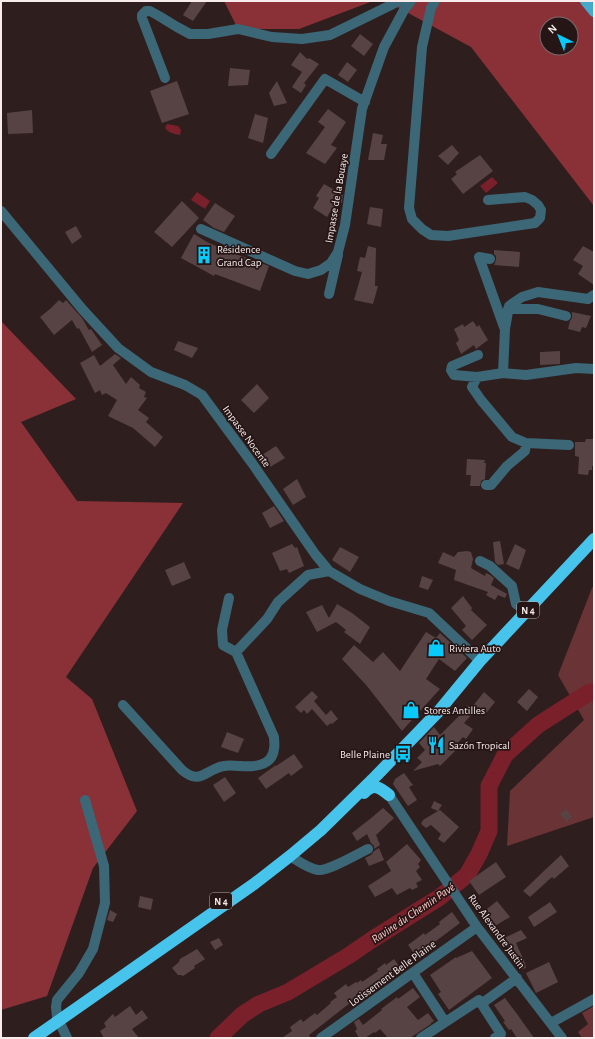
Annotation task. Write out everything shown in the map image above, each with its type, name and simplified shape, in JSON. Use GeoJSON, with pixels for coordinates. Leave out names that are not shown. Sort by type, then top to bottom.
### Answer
{"type":"FeatureCollection","features":[{"type":"Feature","properties":{"kind":"highway","name":"N 4"},"geometry":{"type":"LineString","coordinates":[[27,1038],[58,1019],[254,884],[321,830],[438,712],[480,661],[594,539]]}},
{"type":"Feature","properties":{"kind":"highway","name":"N 4"},"geometry":{"type":"LineString","coordinates":[[34,1038],[58,1019],[249,882],[305,838],[374,772],[463,683]]}},
{"type":"Feature","properties":{"kind":"highway"},"geometry":{"type":"LineString","coordinates":[[389,795],[382,783],[382,778],[396,760],[397,754]]}},
{"type":"Feature","properties":{"kind":"highway"},"geometry":{"type":"LineString","coordinates":[[340,812],[344,811],[372,787],[381,788],[389,795]]}},
{"type":"Feature","properties":{"kind":"main road"},"geometry":{"type":"LineString","coordinates":[[585,1],[594,12]]}},
{"type":"Feature","properties":{"kind":"street"},"geometry":{"type":"LineString","coordinates":[[165,78],[142,18],[142,15],[146,11],[150,11],[177,28],[190,34],[208,34],[238,29],[272,36],[302,39],[330,35],[399,1]]}},
{"type":"Feature","properties":{"kind":"street","name":"Impasse de la Bouaye"},"geometry":{"type":"LineString","coordinates":[[201,229],[295,271],[308,274],[321,270],[331,263],[339,250],[345,225],[362,109],[384,48],[404,10],[411,1]]}},
{"type":"Feature","properties":{"kind":"street"},"geometry":{"type":"LineString","coordinates":[[435,1],[431,8],[422,47],[409,208],[412,219],[422,229],[431,235],[448,236],[535,224],[540,218],[541,210],[538,205],[525,197],[488,200]]}},
{"type":"Feature","properties":{"kind":"street"},"geometry":{"type":"LineString","coordinates":[[271,154],[325,79],[365,102]]}},
{"type":"Feature","properties":{"kind":"street","name":"Impasse Nocente"},"geometry":{"type":"LineString","coordinates":[[1,211],[83,310],[118,348],[151,372],[185,385],[202,395],[329,572],[360,590],[389,601],[429,613],[480,661]]}},
{"type":"Feature","properties":{"kind":"street"},"geometry":{"type":"LineString","coordinates":[[329,294],[339,250]]}},
{"type":"Feature","properties":{"kind":"street"},"geometry":{"type":"LineString","coordinates":[[490,259],[479,257],[505,329]]}},
{"type":"Feature","properties":{"kind":"street"},"geometry":{"type":"LineString","coordinates":[[503,373],[505,329],[508,306],[522,297],[538,292],[588,299],[594,295]]}},
{"type":"Feature","properties":{"kind":"street"},"geometry":{"type":"LineString","coordinates":[[508,309],[538,309],[566,316]]}},
{"type":"Feature","properties":{"kind":"street"},"geometry":{"type":"LineString","coordinates":[[478,355],[452,366],[451,370],[454,375],[477,377],[503,373],[526,375],[576,368],[594,369]]}},
{"type":"Feature","properties":{"kind":"street"},"geometry":{"type":"LineString","coordinates":[[477,377],[472,387],[512,437],[526,443],[569,445]]}},
{"type":"Feature","properties":{"kind":"street"},"geometry":{"type":"LineString","coordinates":[[486,485],[491,485],[507,466],[525,451],[526,443]]}},
{"type":"Feature","properties":{"kind":"street"},"geometry":{"type":"LineString","coordinates":[[480,560],[490,566],[512,586],[516,604],[527,611]]}},
{"type":"Feature","properties":{"kind":"street"},"geometry":{"type":"LineString","coordinates":[[236,652],[267,619],[278,602],[308,575],[329,572]]}},
{"type":"Feature","properties":{"kind":"street"},"geometry":{"type":"LineString","coordinates":[[123,705],[188,775],[197,777],[222,766],[250,767],[263,765],[271,758],[274,750],[274,737],[236,652],[223,645],[222,630],[229,598]]}},
{"type":"Feature","properties":{"kind":"street","name":"Rue Alexandre Justin"},"geometry":{"type":"LineString","coordinates":[[389,795],[477,927],[562,1038]]}},
{"type":"Feature","properties":{"kind":"street"},"geometry":{"type":"LineString","coordinates":[[67,1038],[58,1019],[56,1007],[58,1000],[79,973],[93,949],[105,903],[104,866],[85,800]]}},
{"type":"Feature","properties":{"kind":"street"},"geometry":{"type":"LineString","coordinates":[[290,856],[307,866],[318,870],[326,870],[368,849]]}},
{"type":"Feature","properties":{"kind":"street","name":"Lotissement Belle Plaine"},"geometry":{"type":"LineString","coordinates":[[321,1038],[477,927]]}},
{"type":"Feature","properties":{"kind":"street"},"geometry":{"type":"LineString","coordinates":[[413,973],[445,1022]]}},
{"type":"Feature","properties":{"kind":"street"},"geometry":{"type":"LineString","coordinates":[[481,1004],[517,978]]}},
{"type":"Feature","properties":{"kind":"street"},"geometry":{"type":"LineString","coordinates":[[551,1023],[594,999]]}},
{"type":"Feature","properties":{"kind":"street"},"geometry":{"type":"LineString","coordinates":[[421,1038],[479,1000],[500,1037]]}},
{"type":"Feature","properties":{"kind":"shaded area"},"geometry":{"type":"Polygon","coordinates":[[[224,1],[373,1],[299,29],[238,29],[224,1]]]}},
{"type":"Feature","properties":{"kind":"shaded area"},"geometry":{"type":"Polygon","coordinates":[[[386,1],[594,1],[594,206],[471,47],[386,1]]]}},
{"type":"Feature","properties":{"kind":"shaded area"},"geometry":{"type":"Polygon","coordinates":[[[167,124],[178,126],[181,130],[180,135],[167,130],[165,128],[167,124]]]}},
{"type":"Feature","properties":{"kind":"shaded area"},"geometry":{"type":"Polygon","coordinates":[[[492,177],[498,183],[486,193],[480,186],[492,177]]]}},
{"type":"Feature","properties":{"kind":"shaded area"},"geometry":{"type":"Polygon","coordinates":[[[197,192],[210,201],[205,209],[191,200],[197,192]]]}},
{"type":"Feature","properties":{"kind":"shaded area"},"geometry":{"type":"Polygon","coordinates":[[[1,321],[76,399],[21,422],[77,501],[183,503],[66,677],[92,699],[137,811],[93,868],[47,996],[1,1010],[1,321]]]}},
{"type":"Feature","properties":{"kind":"shaded area"},"geometry":{"type":"Polygon","coordinates":[[[594,586],[594,817],[507,846],[510,791],[584,720],[558,675],[594,586]]]}},
{"type":"Feature","properties":{"kind":"shaded area"},"geometry":{"type":"Polygon","coordinates":[[[594,1006],[594,1038],[582,1038],[578,1032],[588,1024],[582,1013],[594,1006]]]}},
{"type":"Feature","properties":{"kind":"building"},"geometry":{"type":"Polygon","coordinates":[[[192,1],[207,1],[193,21],[183,15],[192,1]]]}},
{"type":"Feature","properties":{"kind":"building"},"geometry":{"type":"Polygon","coordinates":[[[360,34],[373,44],[364,56],[351,46],[360,34]]]}},
{"type":"Feature","properties":{"kind":"building"},"geometry":{"type":"Polygon","coordinates":[[[300,52],[307,59],[309,58],[319,64],[304,83],[306,85],[301,93],[292,87],[302,72],[291,65],[300,52]]]}},
{"type":"Feature","properties":{"kind":"building"},"geometry":{"type":"Polygon","coordinates":[[[347,62],[357,70],[348,82],[338,75],[347,62]]]}},
{"type":"Feature","properties":{"kind":"building"},"geometry":{"type":"Polygon","coordinates":[[[230,68],[250,70],[248,85],[228,86],[230,68]]]}},
{"type":"Feature","properties":{"kind":"building"},"geometry":{"type":"Polygon","coordinates":[[[177,81],[189,114],[162,123],[150,91],[177,81]]]}},
{"type":"Feature","properties":{"kind":"building"},"geometry":{"type":"Polygon","coordinates":[[[277,81],[287,103],[274,106],[269,93],[277,81]]]}},
{"type":"Feature","properties":{"kind":"building"},"geometry":{"type":"Polygon","coordinates":[[[328,109],[346,122],[331,145],[337,148],[325,164],[306,153],[325,127],[318,122],[328,109]]]}},
{"type":"Feature","properties":{"kind":"building"},"geometry":{"type":"Polygon","coordinates":[[[32,110],[33,133],[8,134],[7,113],[32,110]]]}},
{"type":"Feature","properties":{"kind":"building"},"geometry":{"type":"Polygon","coordinates":[[[255,114],[268,118],[263,143],[248,138],[255,114]]]}},
{"type":"Feature","properties":{"kind":"building"},"geometry":{"type":"Polygon","coordinates":[[[373,133],[383,135],[381,144],[387,144],[384,160],[368,160],[373,133]]]}},
{"type":"Feature","properties":{"kind":"building"},"geometry":{"type":"Polygon","coordinates":[[[452,145],[459,153],[448,165],[438,156],[452,145]]]}},
{"type":"Feature","properties":{"kind":"building"},"geometry":{"type":"Polygon","coordinates":[[[480,155],[493,171],[463,194],[451,179],[457,174],[455,172],[480,155]]]}},
{"type":"Feature","properties":{"kind":"building"},"geometry":{"type":"Polygon","coordinates":[[[324,184],[343,195],[342,202],[337,209],[333,207],[327,217],[313,208],[319,198],[316,196],[324,184]]]}},
{"type":"Feature","properties":{"kind":"building","name":"Résidence Grand Cap"},"geometry":{"type":"Polygon","coordinates":[[[182,201],[199,218],[172,247],[154,232],[182,201]]]}},
{"type":"Feature","properties":{"kind":"building","name":"Résidence Grand Cap"},"geometry":{"type":"Polygon","coordinates":[[[215,203],[235,216],[224,232],[214,228],[203,220],[215,203]]]}},
{"type":"Feature","properties":{"kind":"building"},"geometry":{"type":"Polygon","coordinates":[[[370,207],[383,209],[381,227],[367,224],[370,207]]]}},
{"type":"Feature","properties":{"kind":"building"},"geometry":{"type":"Polygon","coordinates":[[[76,226],[82,237],[72,244],[65,232],[76,226]]]}},
{"type":"Feature","properties":{"kind":"building"},"geometry":{"type":"Polygon","coordinates":[[[194,234],[227,251],[269,266],[260,291],[215,274],[214,276],[181,258],[194,234]]]}},
{"type":"Feature","properties":{"kind":"building"},"geometry":{"type":"Polygon","coordinates":[[[368,246],[376,248],[375,286],[378,286],[373,304],[354,300],[362,272],[357,271],[360,257],[365,258],[368,246]]]}},
{"type":"Feature","properties":{"kind":"building"},"geometry":{"type":"Polygon","coordinates":[[[583,246],[594,252],[594,285],[578,274],[583,266],[573,260],[583,246]]]}},
{"type":"Feature","properties":{"kind":"building"},"geometry":{"type":"Polygon","coordinates":[[[494,250],[520,252],[519,267],[494,265],[496,256],[494,254],[494,250]]]}},
{"type":"Feature","properties":{"kind":"building"},"geometry":{"type":"Polygon","coordinates":[[[59,300],[63,303],[66,300],[82,318],[89,330],[91,329],[102,345],[92,352],[79,328],[77,329],[72,320],[54,335],[40,317],[59,300]]]}},
{"type":"Feature","properties":{"kind":"building"},"geometry":{"type":"Polygon","coordinates":[[[572,312],[591,316],[586,328],[582,327],[580,332],[568,329],[572,318],[572,312]]]}},
{"type":"Feature","properties":{"kind":"building"},"geometry":{"type":"Polygon","coordinates":[[[473,321],[477,327],[479,325],[488,340],[476,349],[474,345],[461,354],[456,343],[459,340],[454,329],[463,324],[464,327],[473,321]]]}},
{"type":"Feature","properties":{"kind":"building"},"geometry":{"type":"Polygon","coordinates":[[[178,341],[198,348],[192,358],[174,350],[178,341]]]}},
{"type":"Feature","properties":{"kind":"building"},"geometry":{"type":"Polygon","coordinates":[[[560,351],[560,364],[540,365],[540,352],[560,351]]]}},
{"type":"Feature","properties":{"kind":"building"},"geometry":{"type":"Polygon","coordinates":[[[115,354],[121,358],[113,365],[126,384],[131,377],[140,385],[139,388],[146,392],[144,397],[147,398],[138,410],[149,418],[146,422],[163,437],[155,447],[133,428],[108,416],[117,400],[106,393],[102,395],[100,390],[95,393],[80,363],[94,355],[100,366],[115,354]]]}},
{"type":"Feature","properties":{"kind":"building"},"geometry":{"type":"Polygon","coordinates":[[[257,384],[269,398],[254,413],[241,400],[257,384]]]}},
{"type":"Feature","properties":{"kind":"building"},"geometry":{"type":"Polygon","coordinates":[[[586,439],[594,439],[594,466],[592,466],[592,470],[589,470],[588,475],[578,474],[579,457],[575,456],[575,442],[585,442],[586,439]]]}},
{"type":"Feature","properties":{"kind":"building"},"geometry":{"type":"Polygon","coordinates":[[[276,446],[285,458],[270,467],[268,464],[263,467],[258,460],[263,457],[262,455],[276,446]]]}},
{"type":"Feature","properties":{"kind":"building"},"geometry":{"type":"Polygon","coordinates":[[[467,459],[485,460],[485,479],[481,481],[480,486],[470,486],[471,475],[466,475],[467,459]]]}},
{"type":"Feature","properties":{"kind":"building"},"geometry":{"type":"Polygon","coordinates":[[[297,479],[306,497],[293,505],[283,489],[297,479]]]}},
{"type":"Feature","properties":{"kind":"building"},"geometry":{"type":"Polygon","coordinates":[[[274,506],[284,521],[270,528],[262,513],[274,506]]]}},
{"type":"Feature","properties":{"kind":"building"},"geometry":{"type":"Polygon","coordinates":[[[500,541],[504,564],[498,565],[495,562],[493,542],[500,541]]]}},
{"type":"Feature","properties":{"kind":"building"},"geometry":{"type":"Polygon","coordinates":[[[292,544],[295,548],[297,547],[304,566],[289,573],[287,569],[280,571],[272,553],[292,544]]]}},
{"type":"Feature","properties":{"kind":"building"},"geometry":{"type":"Polygon","coordinates":[[[515,544],[526,550],[519,570],[506,564],[515,544]]]}},
{"type":"Feature","properties":{"kind":"building"},"geometry":{"type":"Polygon","coordinates":[[[340,547],[359,557],[350,572],[332,560],[340,547]]]}},
{"type":"Feature","properties":{"kind":"building"},"geometry":{"type":"Polygon","coordinates":[[[443,552],[454,557],[458,552],[471,552],[473,559],[471,568],[485,576],[486,573],[494,578],[491,585],[507,594],[505,598],[498,595],[495,600],[486,595],[488,592],[454,580],[456,570],[438,563],[443,552]]]}},
{"type":"Feature","properties":{"kind":"building"},"geometry":{"type":"Polygon","coordinates":[[[184,562],[191,578],[172,586],[165,570],[184,562]]]}},
{"type":"Feature","properties":{"kind":"building"},"geometry":{"type":"Polygon","coordinates":[[[422,576],[433,580],[428,590],[419,587],[422,576]]]}},
{"type":"Feature","properties":{"kind":"building"},"geometry":{"type":"Polygon","coordinates":[[[463,596],[472,608],[471,610],[487,625],[472,640],[462,630],[466,626],[451,608],[463,596]]]}},
{"type":"Feature","properties":{"kind":"building"},"geometry":{"type":"Polygon","coordinates":[[[337,604],[370,627],[360,644],[344,632],[346,630],[336,622],[317,632],[306,612],[322,605],[329,618],[337,604]]]}},
{"type":"Feature","properties":{"kind":"building"},"geometry":{"type":"Polygon","coordinates":[[[426,632],[436,638],[440,633],[467,658],[455,671],[439,659],[426,679],[440,689],[402,731],[367,686],[342,659],[354,645],[373,662],[383,652],[400,671],[426,632]]]}},
{"type":"Feature","properties":{"kind":"building"},"geometry":{"type":"Polygon","coordinates":[[[529,689],[538,697],[527,711],[517,702],[529,689]]]}},
{"type":"Feature","properties":{"kind":"building"},"geometry":{"type":"Polygon","coordinates":[[[312,691],[318,697],[314,701],[326,715],[331,710],[338,719],[332,724],[331,723],[327,726],[312,709],[307,714],[304,710],[301,713],[295,707],[312,691]]]}},
{"type":"Feature","properties":{"kind":"building"},"geometry":{"type":"Polygon","coordinates":[[[484,692],[495,702],[487,712],[482,715],[472,707],[484,692]]]}},
{"type":"Feature","properties":{"kind":"building"},"geometry":{"type":"Polygon","coordinates":[[[468,705],[475,711],[464,723],[473,729],[466,739],[463,737],[453,748],[455,751],[440,766],[438,764],[413,771],[422,762],[417,758],[425,750],[419,743],[434,727],[440,735],[468,705]]]}},
{"type":"Feature","properties":{"kind":"building"},"geometry":{"type":"Polygon","coordinates":[[[227,732],[244,739],[238,753],[221,747],[227,732]]]}},
{"type":"Feature","properties":{"kind":"building"},"geometry":{"type":"Polygon","coordinates":[[[294,754],[303,767],[291,776],[289,773],[266,789],[258,778],[294,754]]]}},
{"type":"Feature","properties":{"kind":"building"},"geometry":{"type":"Polygon","coordinates":[[[404,773],[413,785],[409,787],[417,800],[408,806],[393,784],[395,779],[404,773]]]}},
{"type":"Feature","properties":{"kind":"building"},"geometry":{"type":"Polygon","coordinates":[[[225,777],[236,793],[224,802],[213,785],[225,777]]]}},
{"type":"Feature","properties":{"kind":"building"},"geometry":{"type":"Polygon","coordinates":[[[434,801],[442,805],[438,811],[431,808],[434,801]]]}},
{"type":"Feature","properties":{"kind":"building"},"geometry":{"type":"Polygon","coordinates":[[[383,808],[394,818],[376,835],[380,845],[374,849],[374,846],[367,834],[357,841],[352,833],[383,808]]]}},
{"type":"Feature","properties":{"kind":"building"},"geometry":{"type":"Polygon","coordinates":[[[566,809],[572,817],[566,822],[560,814],[566,809]]]}},
{"type":"Feature","properties":{"kind":"building"},"geometry":{"type":"Polygon","coordinates":[[[440,810],[459,827],[444,843],[438,839],[441,834],[431,825],[426,828],[421,824],[423,820],[440,810]]]}},
{"type":"Feature","properties":{"kind":"building"},"geometry":{"type":"Polygon","coordinates":[[[407,844],[421,860],[418,864],[420,867],[416,871],[422,880],[416,883],[418,887],[412,890],[410,888],[397,895],[392,888],[375,897],[368,886],[391,871],[386,862],[407,844]]]}},
{"type":"Feature","properties":{"kind":"building"},"geometry":{"type":"Polygon","coordinates":[[[379,848],[384,860],[369,866],[365,858],[379,848]]]}},
{"type":"Feature","properties":{"kind":"building"},"geometry":{"type":"Polygon","coordinates":[[[561,855],[569,866],[554,879],[552,877],[530,897],[523,891],[546,869],[561,855]]]}},
{"type":"Feature","properties":{"kind":"building"},"geometry":{"type":"Polygon","coordinates":[[[496,862],[506,877],[479,895],[469,881],[496,862]]]}},
{"type":"Feature","properties":{"kind":"building"},"geometry":{"type":"Polygon","coordinates":[[[140,896],[153,899],[151,910],[138,907],[140,896]]]}},
{"type":"Feature","properties":{"kind":"building"},"geometry":{"type":"Polygon","coordinates":[[[497,901],[510,917],[493,927],[482,913],[497,901]]]}},
{"type":"Feature","properties":{"kind":"building"},"geometry":{"type":"Polygon","coordinates":[[[550,902],[557,912],[534,927],[528,917],[550,902]]]}},
{"type":"Feature","properties":{"kind":"building"},"geometry":{"type":"Polygon","coordinates":[[[110,910],[117,914],[113,922],[107,920],[110,910]]]}},
{"type":"Feature","properties":{"kind":"building"},"geometry":{"type":"Polygon","coordinates":[[[452,912],[460,923],[416,956],[408,945],[424,933],[425,935],[440,924],[439,922],[452,912]]]}},
{"type":"Feature","properties":{"kind":"building"},"geometry":{"type":"Polygon","coordinates":[[[521,930],[527,938],[516,943],[526,968],[519,970],[509,947],[507,947],[502,939],[521,930]]]}},
{"type":"Feature","properties":{"kind":"building"},"geometry":{"type":"Polygon","coordinates":[[[219,938],[223,945],[215,950],[210,942],[219,938]]]}},
{"type":"Feature","properties":{"kind":"building"},"geometry":{"type":"Polygon","coordinates":[[[197,949],[205,959],[183,976],[178,975],[172,968],[179,962],[180,959],[197,949]]]}},
{"type":"Feature","properties":{"kind":"building"},"geometry":{"type":"Polygon","coordinates":[[[472,951],[492,978],[449,1010],[438,994],[441,992],[430,975],[456,957],[472,951]]]}},
{"type":"Feature","properties":{"kind":"building"},"geometry":{"type":"Polygon","coordinates":[[[394,959],[401,969],[351,1004],[350,1003],[309,1035],[311,1038],[282,1038],[292,1031],[290,1027],[301,1019],[303,1022],[315,1013],[317,1015],[337,997],[334,993],[346,984],[348,987],[361,980],[362,982],[378,971],[377,969],[385,963],[386,965],[394,959]]]}},
{"type":"Feature","properties":{"kind":"building"},"geometry":{"type":"Polygon","coordinates":[[[549,962],[558,982],[536,993],[526,973],[549,962]]]}},
{"type":"Feature","properties":{"kind":"building"},"geometry":{"type":"Polygon","coordinates":[[[413,988],[420,997],[407,1007],[418,1020],[428,1013],[434,1021],[431,1024],[410,1038],[388,1038],[380,1029],[365,1038],[359,1038],[355,1031],[357,1029],[354,1022],[359,1019],[363,1025],[397,997],[398,999],[413,988]]]}},
{"type":"Feature","properties":{"kind":"building"},"geometry":{"type":"Polygon","coordinates":[[[505,998],[534,1038],[517,1038],[511,1029],[509,1030],[503,1022],[505,1021],[494,1005],[505,998]]]}},
{"type":"Feature","properties":{"kind":"building"},"geometry":{"type":"Polygon","coordinates":[[[130,1006],[136,1015],[142,1010],[148,1018],[132,1029],[139,1038],[104,1038],[100,1031],[106,1027],[104,1023],[113,1014],[115,1017],[130,1006]]]}},
{"type":"Feature","properties":{"kind":"waterway","name":"Ravine du Chemin Pavé"},"geometry":{"type":"LineString","coordinates":[[218,1038],[242,1015],[259,1004],[288,992],[348,956],[440,897],[467,875],[479,854],[489,831],[489,786],[505,755],[538,725],[590,692],[594,692]]}},
{"type":"Feature","properties":{"kind":"place","name":"Résidence Grand Cap"},"geometry":{"type":"Point","coordinates":[204,255]}},
{"type":"Feature","properties":{"kind":"place","name":"Riviera Auto"},"geometry":{"type":"Point","coordinates":[436,648]}},
{"type":"Feature","properties":{"kind":"place","name":"Stores Antilles"},"geometry":{"type":"Point","coordinates":[411,710]}},
{"type":"Feature","properties":{"kind":"place","name":"Sazón Tropical"},"geometry":{"type":"Point","coordinates":[436,745]}},
{"type":"Feature","properties":{"kind":"place","name":"Belle Plaine"},"geometry":{"type":"Point","coordinates":[403,754]}}]}
